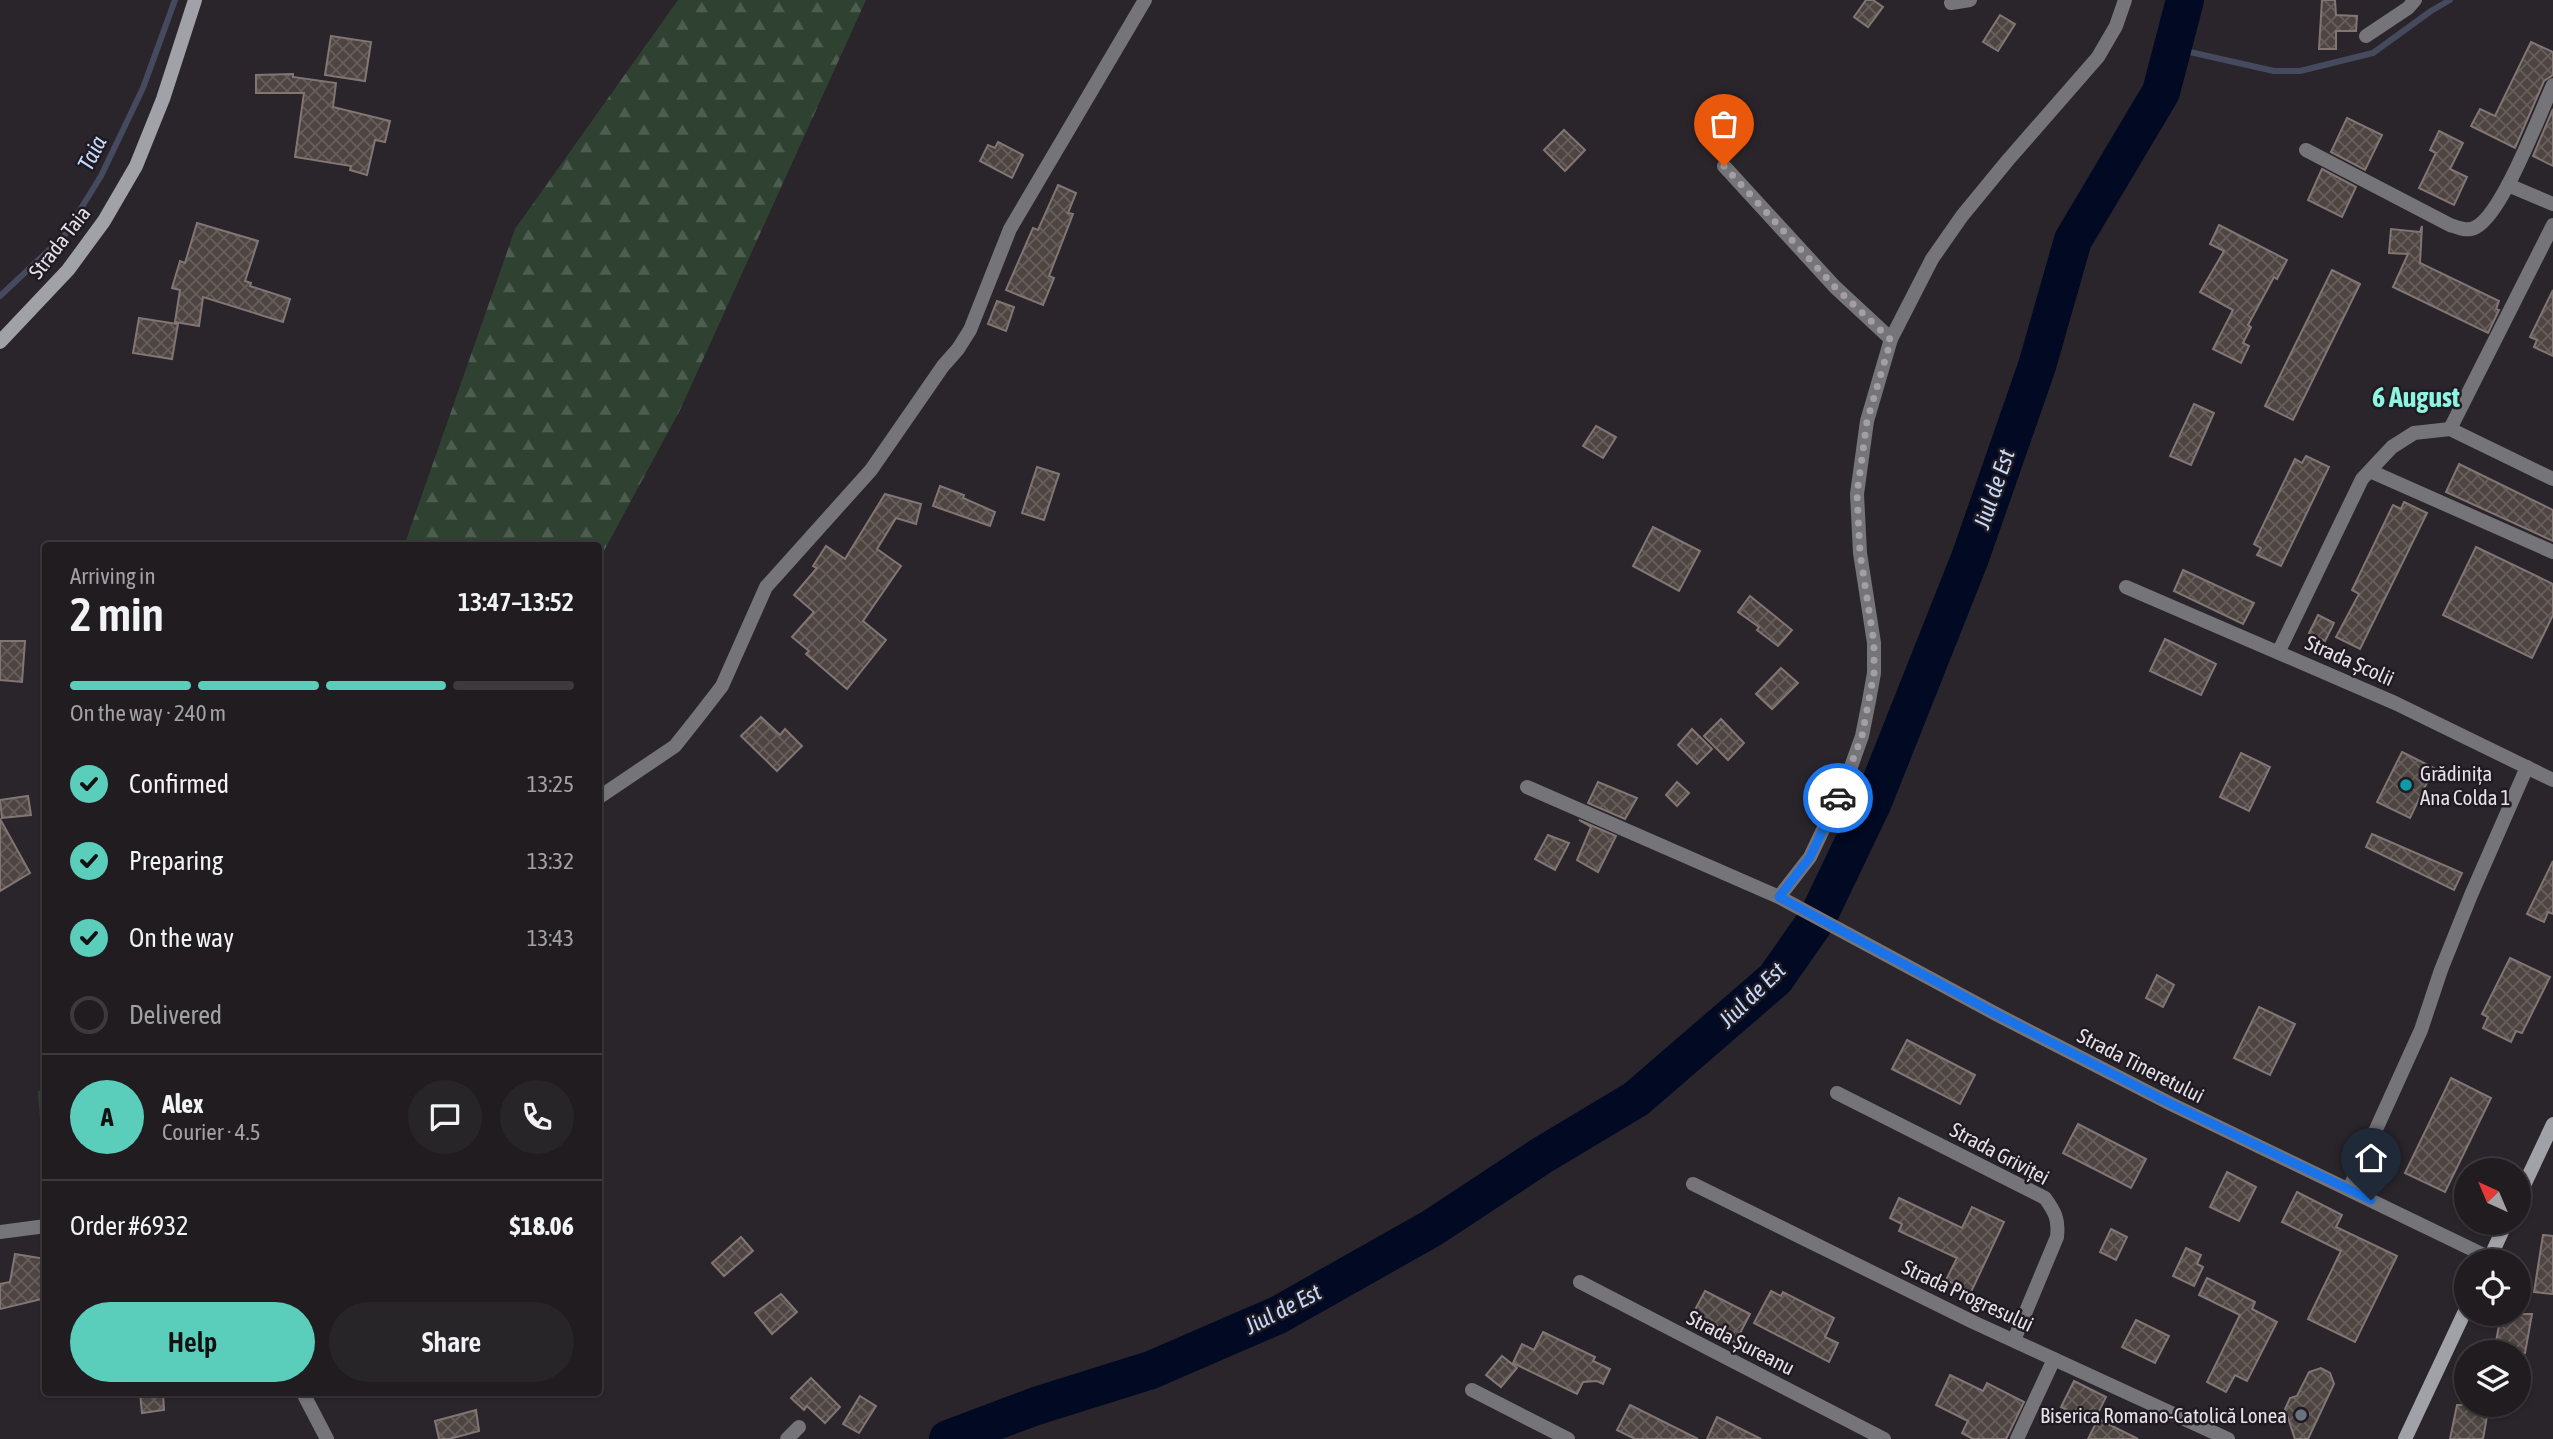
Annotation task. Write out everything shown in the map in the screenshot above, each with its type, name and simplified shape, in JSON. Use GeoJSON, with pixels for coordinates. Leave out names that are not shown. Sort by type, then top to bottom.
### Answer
{"type":"FeatureCollection","features":[{"type":"Feature","properties":{"kind":"street","name":"Strada Taia"},"geometry":{"type":"LineString","coordinates":[[0,342],[68,270],[104,221],[136,166],[163,99],[195,0]]}},
{"type":"Feature","properties":{"kind":"street"},"geometry":{"type":"LineString","coordinates":[[602,795],[675,746],[722,686],[766,587],[871,470],[943,366],[958,349],[970,330],[1010,229],[1145,0]]}},
{"type":"Feature","properties":{"kind":"street"},"geometry":{"type":"LineString","coordinates":[[1951,3],[1970,0]]}},
{"type":"Feature","properties":{"kind":"street"},"geometry":{"type":"LineString","coordinates":[[1779,897],[1810,857],[1847,778],[1862,736],[1874,673],[1874,643],[1860,553],[1857,494],[1867,421],[1891,340],[1932,259],[1962,216],[2016,150],[2098,57],[2116,26],[2125,0]]}},
{"type":"Feature","properties":{"kind":"street"},"geometry":{"type":"LineString","coordinates":[[2366,36],[2408,8],[2415,0]]}},
{"type":"Feature","properties":{"kind":"street"},"geometry":{"type":"LineString","coordinates":[[2306,150],[2450,225],[2466,230],[2476,228],[2489,215],[2508,185],[2553,85]]}},
{"type":"Feature","properties":{"kind":"street"},"geometry":{"type":"LineString","coordinates":[[1724,166],[1835,287],[1891,340]]}},
{"type":"Feature","properties":{"kind":"street"},"geometry":{"type":"LineString","coordinates":[[2508,185],[2553,204]]}},
{"type":"Feature","properties":{"kind":"street"},"geometry":{"type":"LineString","coordinates":[[2450,429],[2553,225]]}},
{"type":"Feature","properties":{"kind":"street"},"geometry":{"type":"LineString","coordinates":[[2279,651],[2362,479],[2392,447],[2414,433],[2450,429],[2553,479]]}},
{"type":"Feature","properties":{"kind":"street"},"geometry":{"type":"LineString","coordinates":[[2370,471],[2553,552]]}},
{"type":"Feature","properties":{"kind":"street","name":"Strada Școlii"},"geometry":{"type":"LineString","coordinates":[[2126,587],[2395,703],[2553,780]]}},
{"type":"Feature","properties":{"kind":"street"},"geometry":{"type":"LineString","coordinates":[[2349,1189],[2421,1030],[2471,895],[2528,768]]}},
{"type":"Feature","properties":{"kind":"street","name":"Strada Tineretului"},"geometry":{"type":"LineString","coordinates":[[1527,787],[1779,897],[1996,1014],[2171,1104],[2467,1249]]}},
{"type":"Feature","properties":{"kind":"street","name":"Strada Griviței"},"geometry":{"type":"LineString","coordinates":[[1837,1093],[2045,1198],[2055,1211],[2059,1222],[2057,1237],[2014,1340]]}},
{"type":"Feature","properties":{"kind":"street"},"geometry":{"type":"LineString","coordinates":[[2531,1171],[2553,1124]]}},
{"type":"Feature","properties":{"kind":"street","name":"Strada Progresului"},"geometry":{"type":"LineString","coordinates":[[1693,1184],[2014,1340],[2228,1439]]}},
{"type":"Feature","properties":{"kind":"street"},"geometry":{"type":"LineString","coordinates":[[0,1232],[42,1227]]}},
{"type":"Feature","properties":{"kind":"street","name":"Strada Șureanu"},"geometry":{"type":"LineString","coordinates":[[1580,1282],[1884,1439]]}},
{"type":"Feature","properties":{"kind":"street"},"geometry":{"type":"LineString","coordinates":[[2405,1439],[2458,1326]]}},
{"type":"Feature","properties":{"kind":"street"},"geometry":{"type":"LineString","coordinates":[[2017,1439],[2054,1359]]}},
{"type":"Feature","properties":{"kind":"street"},"geometry":{"type":"LineString","coordinates":[[1472,1390],[1568,1439]]}},
{"type":"Feature","properties":{"kind":"street"},"geometry":{"type":"LineString","coordinates":[[305,1396],[327,1439]]}},
{"type":"Feature","properties":{"kind":"street"},"geometry":{"type":"LineString","coordinates":[[787,1439],[799,1427]]}},
{"type":"Feature","properties":{"kind":"green space"},"geometry":{"type":"Polygon","coordinates":[[[678,0],[866,0],[680,410],[602,554],[602,542],[405,542],[515,229],[678,0]]]}},
{"type":"Feature","properties":{"kind":"green space"},"geometry":{"type":"Polygon","coordinates":[[[42,1090],[42,1145],[38,1091],[42,1090]]]}},
{"type":"Feature","properties":{"kind":"building"},"geometry":{"type":"Polygon","coordinates":[[[1866,0],[1873,0],[1883,7],[1868,27],[1854,17],[1866,0]]]}},
{"type":"Feature","properties":{"kind":"building"},"geometry":{"type":"Polygon","coordinates":[[[2322,0],[2335,0],[2336,15],[2357,16],[2356,31],[2336,31],[2336,49],[2319,49],[2322,0]]]}},
{"type":"Feature","properties":{"kind":"building"},"geometry":{"type":"Polygon","coordinates":[[[2000,15],[2015,24],[1998,51],[1983,42],[2000,15]]]}},
{"type":"Feature","properties":{"kind":"building"},"geometry":{"type":"Polygon","coordinates":[[[331,36],[371,42],[365,81],[325,75],[331,36]]]}},
{"type":"Feature","properties":{"kind":"building"},"geometry":{"type":"Polygon","coordinates":[[[2531,42],[2553,52],[2553,75],[2544,81],[2515,148],[2471,126],[2480,109],[2495,116],[2531,42]]]}},
{"type":"Feature","properties":{"kind":"building"},"geometry":{"type":"Polygon","coordinates":[[[293,74],[293,77],[336,83],[333,107],[390,121],[385,142],[375,140],[367,175],[350,170],[351,166],[295,157],[304,93],[256,93],[256,75],[293,74]]]}},
{"type":"Feature","properties":{"kind":"building"},"geometry":{"type":"Polygon","coordinates":[[[2553,109],[2553,166],[2533,156],[2553,109]]]}},
{"type":"Feature","properties":{"kind":"building"},"geometry":{"type":"Polygon","coordinates":[[[2347,118],[2382,135],[2365,170],[2331,152],[2347,118]]]}},
{"type":"Feature","properties":{"kind":"building"},"geometry":{"type":"Polygon","coordinates":[[[1564,130],[1585,150],[1565,171],[1544,150],[1564,130]]]}},
{"type":"Feature","properties":{"kind":"building"},"geometry":{"type":"Polygon","coordinates":[[[2439,131],[2463,143],[2450,169],[2467,177],[2454,205],[2419,188],[2436,153],[2430,150],[2439,131]]]}},
{"type":"Feature","properties":{"kind":"building"},"geometry":{"type":"Polygon","coordinates":[[[998,142],[1023,155],[1012,178],[980,161],[988,145],[995,148],[998,142]]]}},
{"type":"Feature","properties":{"kind":"building"},"geometry":{"type":"Polygon","coordinates":[[[2322,169],[2356,187],[2342,217],[2308,200],[2322,169]]]}},
{"type":"Feature","properties":{"kind":"building"},"geometry":{"type":"Polygon","coordinates":[[[1058,185],[1076,193],[1068,213],[1073,214],[1049,276],[1054,278],[1043,305],[1006,290],[1033,228],[1038,230],[1058,185]]]}},
{"type":"Feature","properties":{"kind":"building"},"geometry":{"type":"Polygon","coordinates":[[[197,223],[258,241],[245,281],[251,283],[250,286],[290,299],[283,322],[203,297],[199,326],[175,322],[180,290],[172,288],[180,261],[185,263],[197,223]]]}},
{"type":"Feature","properties":{"kind":"building"},"geometry":{"type":"Polygon","coordinates":[[[2219,225],[2287,260],[2277,279],[2274,277],[2248,325],[2251,327],[2243,343],[2249,346],[2241,363],[2213,349],[2233,310],[2200,292],[2224,251],[2210,244],[2219,225]]]}},
{"type":"Feature","properties":{"kind":"building"},"geometry":{"type":"Polygon","coordinates":[[[2422,226],[2420,263],[2499,301],[2496,309],[2499,310],[2488,333],[2393,287],[2408,254],[2389,253],[2391,229],[2420,232],[2422,226]]]}},
{"type":"Feature","properties":{"kind":"building"},"geometry":{"type":"Polygon","coordinates":[[[2332,270],[2360,284],[2293,420],[2265,406],[2332,270]]]}},
{"type":"Feature","properties":{"kind":"building"},"geometry":{"type":"Polygon","coordinates":[[[2553,290],[2553,356],[2534,347],[2537,340],[2530,337],[2553,290]]]}},
{"type":"Feature","properties":{"kind":"building"},"geometry":{"type":"Polygon","coordinates":[[[997,301],[1014,307],[1006,331],[988,324],[997,301]]]}},
{"type":"Feature","properties":{"kind":"building"},"geometry":{"type":"Polygon","coordinates":[[[139,318],[178,324],[172,359],[133,353],[139,318]]]}},
{"type":"Feature","properties":{"kind":"building"},"geometry":{"type":"Polygon","coordinates":[[[2194,404],[2214,413],[2191,465],[2170,456],[2194,404]]]}},
{"type":"Feature","properties":{"kind":"building"},"geometry":{"type":"Polygon","coordinates":[[[1596,426],[1616,437],[1603,458],[1583,446],[1596,426]]]}},
{"type":"Feature","properties":{"kind":"building"},"geometry":{"type":"Polygon","coordinates":[[[2306,456],[2329,467],[2281,566],[2257,555],[2261,548],[2254,544],[2295,459],[2302,463],[2306,456]]]}},
{"type":"Feature","properties":{"kind":"building"},"geometry":{"type":"Polygon","coordinates":[[[2459,464],[2553,510],[2553,541],[2446,492],[2459,464]]]}},
{"type":"Feature","properties":{"kind":"building"},"geometry":{"type":"Polygon","coordinates":[[[1037,467],[1059,474],[1044,520],[1022,513],[1037,467]]]}},
{"type":"Feature","properties":{"kind":"building"},"geometry":{"type":"Polygon","coordinates":[[[940,486],[964,495],[963,498],[995,512],[990,526],[933,506],[940,486]]]}},
{"type":"Feature","properties":{"kind":"building"},"geometry":{"type":"Polygon","coordinates":[[[885,494],[921,504],[916,524],[896,518],[877,549],[901,566],[863,621],[886,640],[847,689],[806,654],[809,651],[792,637],[814,612],[794,595],[817,568],[813,566],[826,546],[845,559],[885,494]]]}},
{"type":"Feature","properties":{"kind":"building"},"geometry":{"type":"Polygon","coordinates":[[[2404,502],[2427,513],[2360,649],[2336,637],[2359,594],[2352,590],[2393,505],[2401,509],[2404,502]]]}},
{"type":"Feature","properties":{"kind":"building"},"geometry":{"type":"Polygon","coordinates":[[[1653,527],[1700,551],[1679,591],[1633,566],[1653,527]]]}},
{"type":"Feature","properties":{"kind":"building"},"geometry":{"type":"Polygon","coordinates":[[[2476,547],[2553,584],[2553,615],[2532,658],[2443,615],[2476,547]]]}},
{"type":"Feature","properties":{"kind":"building"},"geometry":{"type":"Polygon","coordinates":[[[2183,570],[2254,603],[2243,624],[2174,591],[2183,570]]]}},
{"type":"Feature","properties":{"kind":"building"},"geometry":{"type":"Polygon","coordinates":[[[1750,596],[1792,630],[1778,646],[1757,630],[1759,627],[1738,612],[1750,596]]]}},
{"type":"Feature","properties":{"kind":"building"},"geometry":{"type":"Polygon","coordinates":[[[2318,615],[2334,623],[2325,641],[2309,633],[2318,615]]]}},
{"type":"Feature","properties":{"kind":"building"},"geometry":{"type":"Polygon","coordinates":[[[2165,639],[2216,664],[2201,695],[2150,671],[2165,639]]]}},
{"type":"Feature","properties":{"kind":"building"},"geometry":{"type":"Polygon","coordinates":[[[0,641],[25,641],[22,682],[0,680],[0,641]]]}},
{"type":"Feature","properties":{"kind":"building"},"geometry":{"type":"Polygon","coordinates":[[[1781,668],[1798,683],[1772,709],[1756,694],[1781,668]]]}},
{"type":"Feature","properties":{"kind":"building"},"geometry":{"type":"Polygon","coordinates":[[[761,717],[780,735],[785,729],[802,746],[777,771],[741,736],[761,717]]]}},
{"type":"Feature","properties":{"kind":"building"},"geometry":{"type":"Polygon","coordinates":[[[1721,719],[1744,743],[1728,760],[1704,736],[1721,719]]]}},
{"type":"Feature","properties":{"kind":"building"},"geometry":{"type":"Polygon","coordinates":[[[1692,729],[1712,749],[1697,764],[1678,745],[1692,729]]]}},
{"type":"Feature","properties":{"kind":"building","name":"Grădinița Ana Colda 1"},"geometry":{"type":"Polygon","coordinates":[[[2402,752],[2434,768],[2410,818],[2377,802],[2402,752]]]}},
{"type":"Feature","properties":{"kind":"building"},"geometry":{"type":"Polygon","coordinates":[[[2241,753],[2270,767],[2249,811],[2220,797],[2241,753]]]}},
{"type":"Feature","properties":{"kind":"building"},"geometry":{"type":"Polygon","coordinates":[[[1598,782],[1637,798],[1625,819],[1588,803],[1598,782]]]}},
{"type":"Feature","properties":{"kind":"building"},"geometry":{"type":"Polygon","coordinates":[[[1677,782],[1689,793],[1677,806],[1666,795],[1677,782]]]}},
{"type":"Feature","properties":{"kind":"building"},"geometry":{"type":"Polygon","coordinates":[[[28,796],[31,815],[2,818],[0,800],[28,796]]]}},
{"type":"Feature","properties":{"kind":"building"},"geometry":{"type":"Polygon","coordinates":[[[0,819],[30,873],[0,891],[0,819]]]}},
{"type":"Feature","properties":{"kind":"building"},"geometry":{"type":"Polygon","coordinates":[[[1579,820],[1616,836],[1598,872],[1577,860],[1591,827],[1579,820]]]}},
{"type":"Feature","properties":{"kind":"building"},"geometry":{"type":"Polygon","coordinates":[[[2372,834],[2462,873],[2454,890],[2366,847],[2372,834]]]}},
{"type":"Feature","properties":{"kind":"building"},"geometry":{"type":"Polygon","coordinates":[[[1548,835],[1569,843],[1555,870],[1535,859],[1548,835]]]}},
{"type":"Feature","properties":{"kind":"building"},"geometry":{"type":"Polygon","coordinates":[[[2553,861],[2553,914],[2548,912],[2544,922],[2527,914],[2553,861]]]}},
{"type":"Feature","properties":{"kind":"building"},"geometry":{"type":"Polygon","coordinates":[[[2510,958],[2550,977],[2522,1033],[2516,1031],[2511,1042],[2483,1028],[2488,1017],[2482,1014],[2510,958]]]}},
{"type":"Feature","properties":{"kind":"building"},"geometry":{"type":"Polygon","coordinates":[[[2157,975],[2174,985],[2163,1007],[2146,998],[2157,975]]]}},
{"type":"Feature","properties":{"kind":"building"},"geometry":{"type":"Polygon","coordinates":[[[2259,1007],[2295,1024],[2270,1075],[2234,1058],[2259,1007]]]}},
{"type":"Feature","properties":{"kind":"building"},"geometry":{"type":"Polygon","coordinates":[[[1907,1040],[1975,1075],[1960,1104],[1892,1069],[1907,1040]]]}},
{"type":"Feature","properties":{"kind":"building"},"geometry":{"type":"Polygon","coordinates":[[[2451,1078],[2491,1098],[2462,1158],[2454,1158],[2454,1174],[2445,1192],[2405,1173],[2451,1078]]]}},
{"type":"Feature","properties":{"kind":"building"},"geometry":{"type":"Polygon","coordinates":[[[2078,1124],[2146,1159],[2131,1188],[2063,1153],[2078,1124]]]}},
{"type":"Feature","properties":{"kind":"building"},"geometry":{"type":"Polygon","coordinates":[[[2227,1172],[2256,1187],[2239,1221],[2210,1207],[2227,1172]]]}},
{"type":"Feature","properties":{"kind":"building"},"geometry":{"type":"Polygon","coordinates":[[[2297,1192],[2342,1215],[2336,1227],[2397,1256],[2355,1342],[2308,1319],[2341,1251],[2282,1222],[2297,1192]]]}},
{"type":"Feature","properties":{"kind":"building"},"geometry":{"type":"Polygon","coordinates":[[[1899,1198],[1962,1228],[1972,1207],[2004,1222],[1971,1292],[1946,1280],[1957,1258],[1899,1231],[1902,1224],[1890,1218],[1899,1198]]]}},
{"type":"Feature","properties":{"kind":"building"},"geometry":{"type":"Polygon","coordinates":[[[2111,1229],[2127,1237],[2116,1260],[2100,1252],[2111,1229]]]}},
{"type":"Feature","properties":{"kind":"building"},"geometry":{"type":"Polygon","coordinates":[[[2543,1235],[2553,1236],[2553,1294],[2534,1292],[2543,1235]]]}},
{"type":"Feature","properties":{"kind":"building"},"geometry":{"type":"Polygon","coordinates":[[[741,1237],[753,1251],[724,1276],[712,1263],[741,1237]]]}},
{"type":"Feature","properties":{"kind":"building"},"geometry":{"type":"Polygon","coordinates":[[[2186,1248],[2201,1255],[2197,1264],[2203,1267],[2194,1286],[2173,1276],[2186,1248]]]}},
{"type":"Feature","properties":{"kind":"building"},"geometry":{"type":"Polygon","coordinates":[[[15,1254],[42,1258],[42,1299],[0,1309],[0,1284],[10,1282],[15,1254]]]}},
{"type":"Feature","properties":{"kind":"building"},"geometry":{"type":"Polygon","coordinates":[[[2207,1278],[2255,1302],[2252,1309],[2277,1322],[2247,1381],[2235,1375],[2226,1392],[2207,1382],[2240,1315],[2199,1295],[2207,1278]]]}},
{"type":"Feature","properties":{"kind":"building"},"geometry":{"type":"Polygon","coordinates":[[[1705,1291],[1750,1314],[1735,1343],[1690,1319],[1705,1291]]]}},
{"type":"Feature","properties":{"kind":"building"},"geometry":{"type":"Polygon","coordinates":[[[1771,1291],[1781,1296],[1783,1292],[1834,1318],[1825,1337],[1838,1343],[1829,1362],[1754,1323],[1771,1291]]]}},
{"type":"Feature","properties":{"kind":"building"},"geometry":{"type":"Polygon","coordinates":[[[781,1294],[797,1312],[772,1334],[755,1313],[781,1294]]]}},
{"type":"Feature","properties":{"kind":"building"},"geometry":{"type":"Polygon","coordinates":[[[2136,1320],[2169,1336],[2155,1363],[2122,1347],[2136,1320]]]}},
{"type":"Feature","properties":{"kind":"building"},"geometry":{"type":"Polygon","coordinates":[[[2499,1326],[2530,1326],[2527,1340],[2496,1340],[2499,1326]]]}},
{"type":"Feature","properties":{"kind":"building"},"geometry":{"type":"Polygon","coordinates":[[[1543,1332],[1595,1357],[1593,1361],[1610,1369],[1603,1384],[1597,1381],[1583,1382],[1577,1394],[1513,1363],[1522,1344],[1534,1350],[1543,1332]]]}},
{"type":"Feature","properties":{"kind":"building"},"geometry":{"type":"Polygon","coordinates":[[[1502,1356],[1517,1368],[1501,1387],[1486,1375],[1502,1356]]]}},
{"type":"Feature","properties":{"kind":"building"},"geometry":{"type":"Polygon","coordinates":[[[2321,1368],[2330,1373],[2334,1384],[2308,1439],[2295,1439],[2285,1409],[2290,1398],[2297,1396],[2309,1372],[2321,1368]]]}},
{"type":"Feature","properties":{"kind":"building"},"geometry":{"type":"Polygon","coordinates":[[[1950,1375],[1983,1391],[1987,1383],[2024,1402],[2006,1439],[1973,1439],[1962,1433],[1968,1421],[1936,1405],[1950,1375]]]}},
{"type":"Feature","properties":{"kind":"building"},"geometry":{"type":"Polygon","coordinates":[[[811,1378],[840,1407],[825,1423],[807,1406],[804,1410],[791,1398],[811,1378]]]}},
{"type":"Feature","properties":{"kind":"building"},"geometry":{"type":"Polygon","coordinates":[[[2074,1381],[2106,1397],[2093,1423],[2061,1407],[2074,1381]]]}},
{"type":"Feature","properties":{"kind":"building"},"geometry":{"type":"Polygon","coordinates":[[[140,1396],[163,1396],[164,1410],[142,1413],[140,1396]]]}},
{"type":"Feature","properties":{"kind":"building"},"geometry":{"type":"Polygon","coordinates":[[[860,1396],[876,1406],[859,1433],[843,1424],[860,1396]]]}},
{"type":"Feature","properties":{"kind":"building"},"geometry":{"type":"Polygon","coordinates":[[[1630,1405],[1698,1439],[1635,1439],[1617,1430],[1630,1405]]]}},
{"type":"Feature","properties":{"kind":"building"},"geometry":{"type":"Polygon","coordinates":[[[476,1410],[479,1431],[439,1439],[435,1421],[476,1410]]]}},
{"type":"Feature","properties":{"kind":"building"},"geometry":{"type":"Polygon","coordinates":[[[1717,1417],[1761,1439],[1707,1439],[1717,1417]]]}},
{"type":"Feature","properties":{"kind":"building"},"geometry":{"type":"Polygon","coordinates":[[[2455,1417],[2487,1417],[2483,1439],[2450,1439],[2455,1417]]]}},
{"type":"Feature","properties":{"kind":"building"},"geometry":{"type":"Polygon","coordinates":[[[2098,1419],[2138,1439],[2088,1439],[2098,1419]]]}},
{"type":"Feature","properties":{"kind":"waterway","name":"Taia"},"geometry":{"type":"LineString","coordinates":[[0,296],[64,236],[101,176],[143,88],[175,0]]}},
{"type":"Feature","properties":{"kind":"waterway","name":"Jiul de Est"},"geometry":{"type":"LineString","coordinates":[[948,1439],[1036,1406],[1151,1370],[1278,1315],[1432,1228],[1541,1156],[1636,1099],[1775,979],[1817,919],[1873,802],[1970,558],[2037,366],[2073,240],[2161,92],[2185,0]]}},
{"type":"Feature","properties":{"kind":"waterway"},"geometry":{"type":"LineString","coordinates":[[2172,48],[2274,71],[2300,71],[2373,53],[2450,0]]}},
{"type":"Feature","properties":{"kind":"way so far"},"geometry":{"type":"LineString","coordinates":[[1724,166],[1835,287],[1891,340],[1867,421],[1857,494],[1864,591],[1874,643],[1874,673],[1862,736],[1838,798]]}},
{"type":"Feature","properties":{"kind":"place","name":"Grădinița Ana Colda 1"},"geometry":{"type":"Point","coordinates":[2406,785]}},
{"type":"Feature","properties":{"kind":"place","name":"Biserica Romano-Catolică Lonea"},"geometry":{"type":"Point","coordinates":[2301,1415]}},
{"type":"Feature","properties":{"kind":"district","name":"6 August"},"geometry":{"type":"Point","coordinates":[2416,397]}},
{"type":"Feature","properties":{"kind":"route"},"geometry":{"type":"LineString","coordinates":[[1838,798],[1810,857],[1779,897],[1996,1014],[2171,1104],[2371,1200]]}}]}
